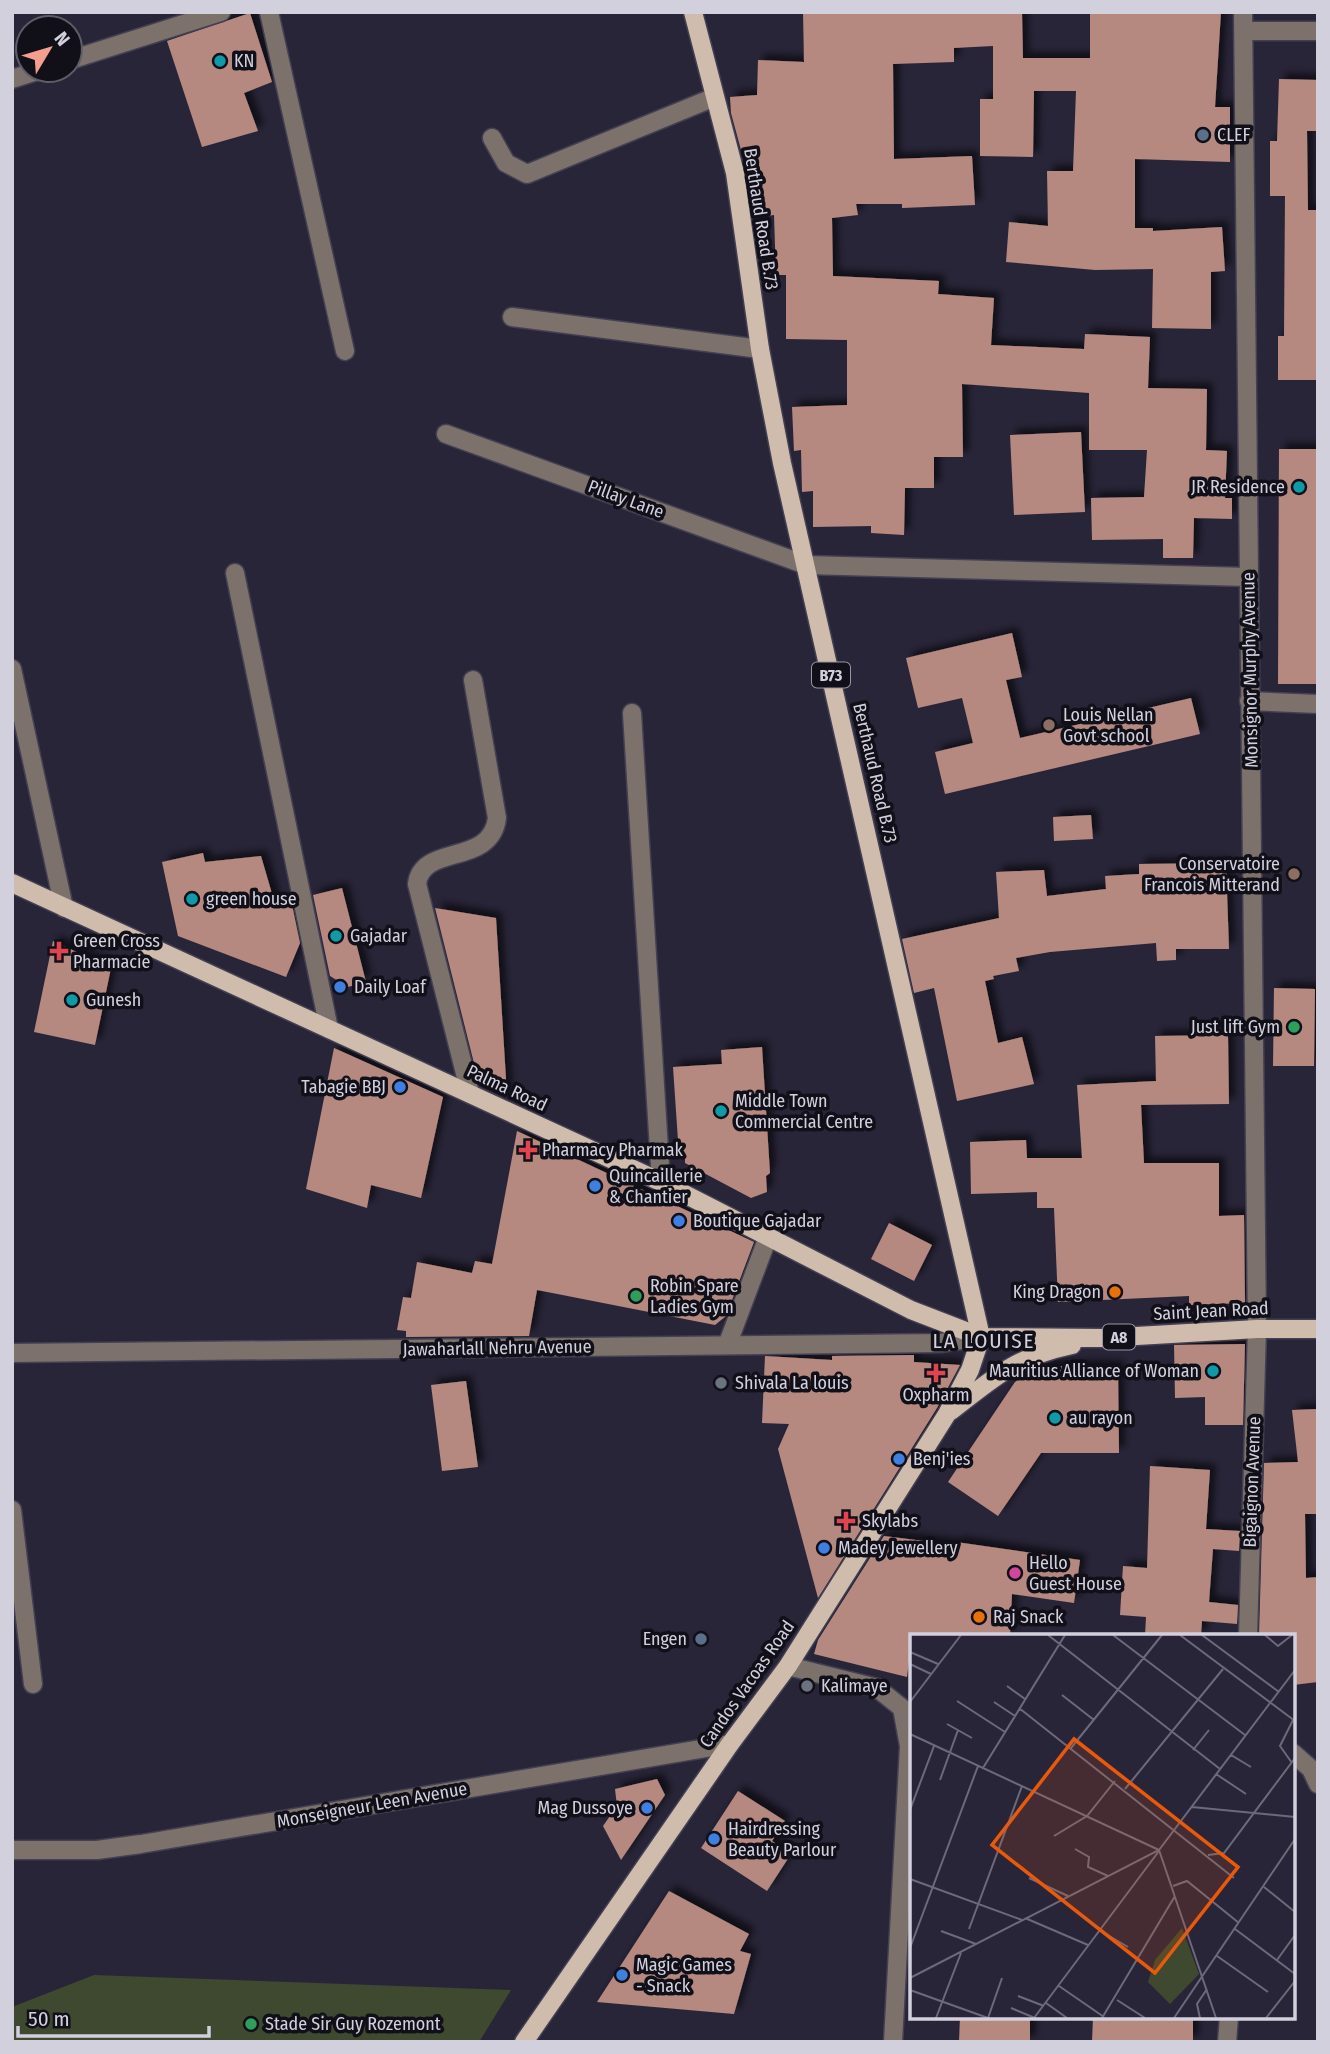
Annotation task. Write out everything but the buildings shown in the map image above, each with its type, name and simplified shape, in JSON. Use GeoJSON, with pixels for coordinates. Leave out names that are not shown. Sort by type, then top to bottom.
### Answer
{"type":"FeatureCollection","features":[{"type":"Feature","properties":{"kind":"main road","name":"Berthaud Road B.73"},"geometry":{"type":"LineString","coordinates":[[692,12],[735,173],[760,349],[806,565],[981,1337]]}},
{"type":"Feature","properties":{"kind":"main road","name":"Palma Road"},"geometry":{"type":"LineString","coordinates":[[12,883],[661,1182],[911,1310],[981,1337]]}},
{"type":"Feature","properties":{"kind":"main road","name":"Saint Jean Road"},"geometry":{"type":"LineString","coordinates":[[981,1337],[1102,1338],[1257,1329],[1318,1329]]}},
{"type":"Feature","properties":{"kind":"main road","name":"Candos Vacoas Road"},"geometry":{"type":"LineString","coordinates":[[524,2042],[730,1744],[788,1666],[947,1414],[970,1370],[981,1337]]}},
{"type":"Feature","properties":{"kind":"main road"},"geometry":{"type":"LineString","coordinates":[[947,1414],[994,1378],[1035,1353],[1102,1338]]}},
{"type":"Feature","properties":{"kind":"street"},"geometry":{"type":"LineString","coordinates":[[84,56],[221,12]]}},
{"type":"Feature","properties":{"kind":"street"},"geometry":{"type":"LineString","coordinates":[[270,12],[319,247],[345,351]]}},
{"type":"Feature","properties":{"kind":"street","name":"Monsignor Murphy Avenue"},"geometry":{"type":"LineString","coordinates":[[1242,12],[1249,701],[1254,848],[1257,1329]]}},
{"type":"Feature","properties":{"kind":"street"},"geometry":{"type":"LineString","coordinates":[[1243,31],[1318,32]]}},
{"type":"Feature","properties":{"kind":"street"},"geometry":{"type":"LineString","coordinates":[[492,138],[506,163],[527,174],[715,97]]}},
{"type":"Feature","properties":{"kind":"street"},"geometry":{"type":"LineString","coordinates":[[512,317],[760,349]]}},
{"type":"Feature","properties":{"kind":"street","name":"Pillay Lane"},"geometry":{"type":"LineString","coordinates":[[446,434],[806,565],[1248,577]]}},
{"type":"Feature","properties":{"kind":"street"},"geometry":{"type":"LineString","coordinates":[[235,573],[329,1029]]}},
{"type":"Feature","properties":{"kind":"street"},"geometry":{"type":"LineString","coordinates":[[12,669],[64,908]]}},
{"type":"Feature","properties":{"kind":"street"},"geometry":{"type":"LineString","coordinates":[[470,1093],[417,884],[418,875],[431,862],[481,845],[495,829],[497,818],[473,680]]}},
{"type":"Feature","properties":{"kind":"street"},"geometry":{"type":"LineString","coordinates":[[1249,701],[1318,704]]}},
{"type":"Feature","properties":{"kind":"street"},"geometry":{"type":"LineString","coordinates":[[632,713],[661,1182]]}},
{"type":"Feature","properties":{"kind":"street"},"geometry":{"type":"LineString","coordinates":[[728,1343],[768,1237]]}},
{"type":"Feature","properties":{"kind":"street","name":"Bigaignon Avenue"},"geometry":{"type":"LineString","coordinates":[[1248,1634],[1257,1329]]}},
{"type":"Feature","properties":{"kind":"street","name":"Jawaharlall Nehru Avenue"},"geometry":{"type":"LineString","coordinates":[[12,1353],[295,1352],[728,1343],[940,1343],[981,1337]]}},
{"type":"Feature","properties":{"kind":"street"},"geometry":{"type":"LineString","coordinates":[[12,1510],[33,1684]]}},
{"type":"Feature","properties":{"kind":"street"},"geometry":{"type":"LineString","coordinates":[[788,1666],[877,1688],[902,1708],[909,1746],[893,2042]]}},
{"type":"Feature","properties":{"kind":"street","name":"Monseigneur Leen Avenue"},"geometry":{"type":"LineString","coordinates":[[12,1850],[97,1850],[141,1844],[730,1744]]}},
{"type":"Feature","properties":{"kind":"street"},"geometry":{"type":"LineString","coordinates":[[1295,1755],[1311,1769],[1318,1784]]}},
{"type":"Feature","properties":{"kind":"street"},"geometry":{"type":"LineString","coordinates":[[1227,2042],[1228,2019]]}},
{"type":"Feature","properties":{"kind":"green space","name":"Stade Sir Guy Rozemont"},"geometry":{"type":"Polygon","coordinates":[[[94,1975],[511,1990],[479,2042],[12,2042],[12,2007],[94,1975]]]}},
{"type":"Feature","properties":{"kind":"place","name":"KN"},"geometry":{"type":"Point","coordinates":[220,61]}},
{"type":"Feature","properties":{"kind":"place","name":"CLEF"},"geometry":{"type":"Point","coordinates":[1203,135]}},
{"type":"Feature","properties":{"kind":"place","name":"JR Residence"},"geometry":{"type":"Point","coordinates":[1299,487]}},
{"type":"Feature","properties":{"kind":"place","name":"Louis Nellan Govt school"},"geometry":{"type":"Point","coordinates":[1049,725]}},
{"type":"Feature","properties":{"kind":"place","name":"Conservatoire Francois Mitterand"},"geometry":{"type":"Point","coordinates":[1294,874]}},
{"type":"Feature","properties":{"kind":"place","name":"green house"},"geometry":{"type":"Point","coordinates":[192,899]}},
{"type":"Feature","properties":{"kind":"place","name":"Gajadar"},"geometry":{"type":"Point","coordinates":[336,936]}},
{"type":"Feature","properties":{"kind":"place","name":"Green Cross Pharmacie"},"geometry":{"type":"Point","coordinates":[59,951]}},
{"type":"Feature","properties":{"kind":"place","name":"Daily Loaf"},"geometry":{"type":"Point","coordinates":[340,987]}},
{"type":"Feature","properties":{"kind":"place","name":"Gunesh"},"geometry":{"type":"Point","coordinates":[72,1000]}},
{"type":"Feature","properties":{"kind":"place","name":"Just lift Gym"},"geometry":{"type":"Point","coordinates":[1294,1027]}},
{"type":"Feature","properties":{"kind":"place","name":"Tabagie BBJ"},"geometry":{"type":"Point","coordinates":[400,1087]}},
{"type":"Feature","properties":{"kind":"place","name":"Middle Town Commercial Centre"},"geometry":{"type":"Point","coordinates":[721,1111]}},
{"type":"Feature","properties":{"kind":"place","name":"Pharmacy Pharmak"},"geometry":{"type":"Point","coordinates":[528,1150]}},
{"type":"Feature","properties":{"kind":"place","name":"Quincaillerie & Chantier"},"geometry":{"type":"Point","coordinates":[595,1186]}},
{"type":"Feature","properties":{"kind":"place","name":"Boutique Gajadar"},"geometry":{"type":"Point","coordinates":[679,1221]}},
{"type":"Feature","properties":{"kind":"place","name":"King Dragon"},"geometry":{"type":"Point","coordinates":[1115,1292]}},
{"type":"Feature","properties":{"kind":"place","name":"Robin Spare Ladies Gym"},"geometry":{"type":"Point","coordinates":[636,1296]}},
{"type":"Feature","properties":{"kind":"place","name":"Mauritius Alliance of Woman"},"geometry":{"type":"Point","coordinates":[1213,1371]}},
{"type":"Feature","properties":{"kind":"place","name":"Oxpharm"},"geometry":{"type":"Point","coordinates":[936,1373]}},
{"type":"Feature","properties":{"kind":"place","name":"Shivala La louis"},"geometry":{"type":"Point","coordinates":[721,1383]}},
{"type":"Feature","properties":{"kind":"place","name":"au rayon"},"geometry":{"type":"Point","coordinates":[1055,1418]}},
{"type":"Feature","properties":{"kind":"place","name":"Benj'ies"},"geometry":{"type":"Point","coordinates":[899,1459]}},
{"type":"Feature","properties":{"kind":"place","name":"Skylabs"},"geometry":{"type":"Point","coordinates":[846,1521]}},
{"type":"Feature","properties":{"kind":"place","name":"Madey Jewellery"},"geometry":{"type":"Point","coordinates":[824,1548]}},
{"type":"Feature","properties":{"kind":"place","name":"Hello Guest House"},"geometry":{"type":"Point","coordinates":[1015,1573]}},
{"type":"Feature","properties":{"kind":"place","name":"Raj Snack"},"geometry":{"type":"Point","coordinates":[979,1617]}},
{"type":"Feature","properties":{"kind":"place","name":"Engen"},"geometry":{"type":"Point","coordinates":[701,1639]}},
{"type":"Feature","properties":{"kind":"place","name":"Kalimaye"},"geometry":{"type":"Point","coordinates":[807,1686]}},
{"type":"Feature","properties":{"kind":"place","name":"Mag Dussoye"},"geometry":{"type":"Point","coordinates":[647,1808]}},
{"type":"Feature","properties":{"kind":"place","name":"Hairdressing Beauty Parlour"},"geometry":{"type":"Point","coordinates":[714,1839]}},
{"type":"Feature","properties":{"kind":"place","name":"Magic Games - Snack"},"geometry":{"type":"Point","coordinates":[622,1975]}},
{"type":"Feature","properties":{"kind":"place","name":"Stade Sir Guy Rozemont"},"geometry":{"type":"Point","coordinates":[251,2024]}},
{"type":"Feature","properties":{"kind":"district","name":"LA LOUISE"},"geometry":{"type":"Point","coordinates":[984,1341]}}]}
